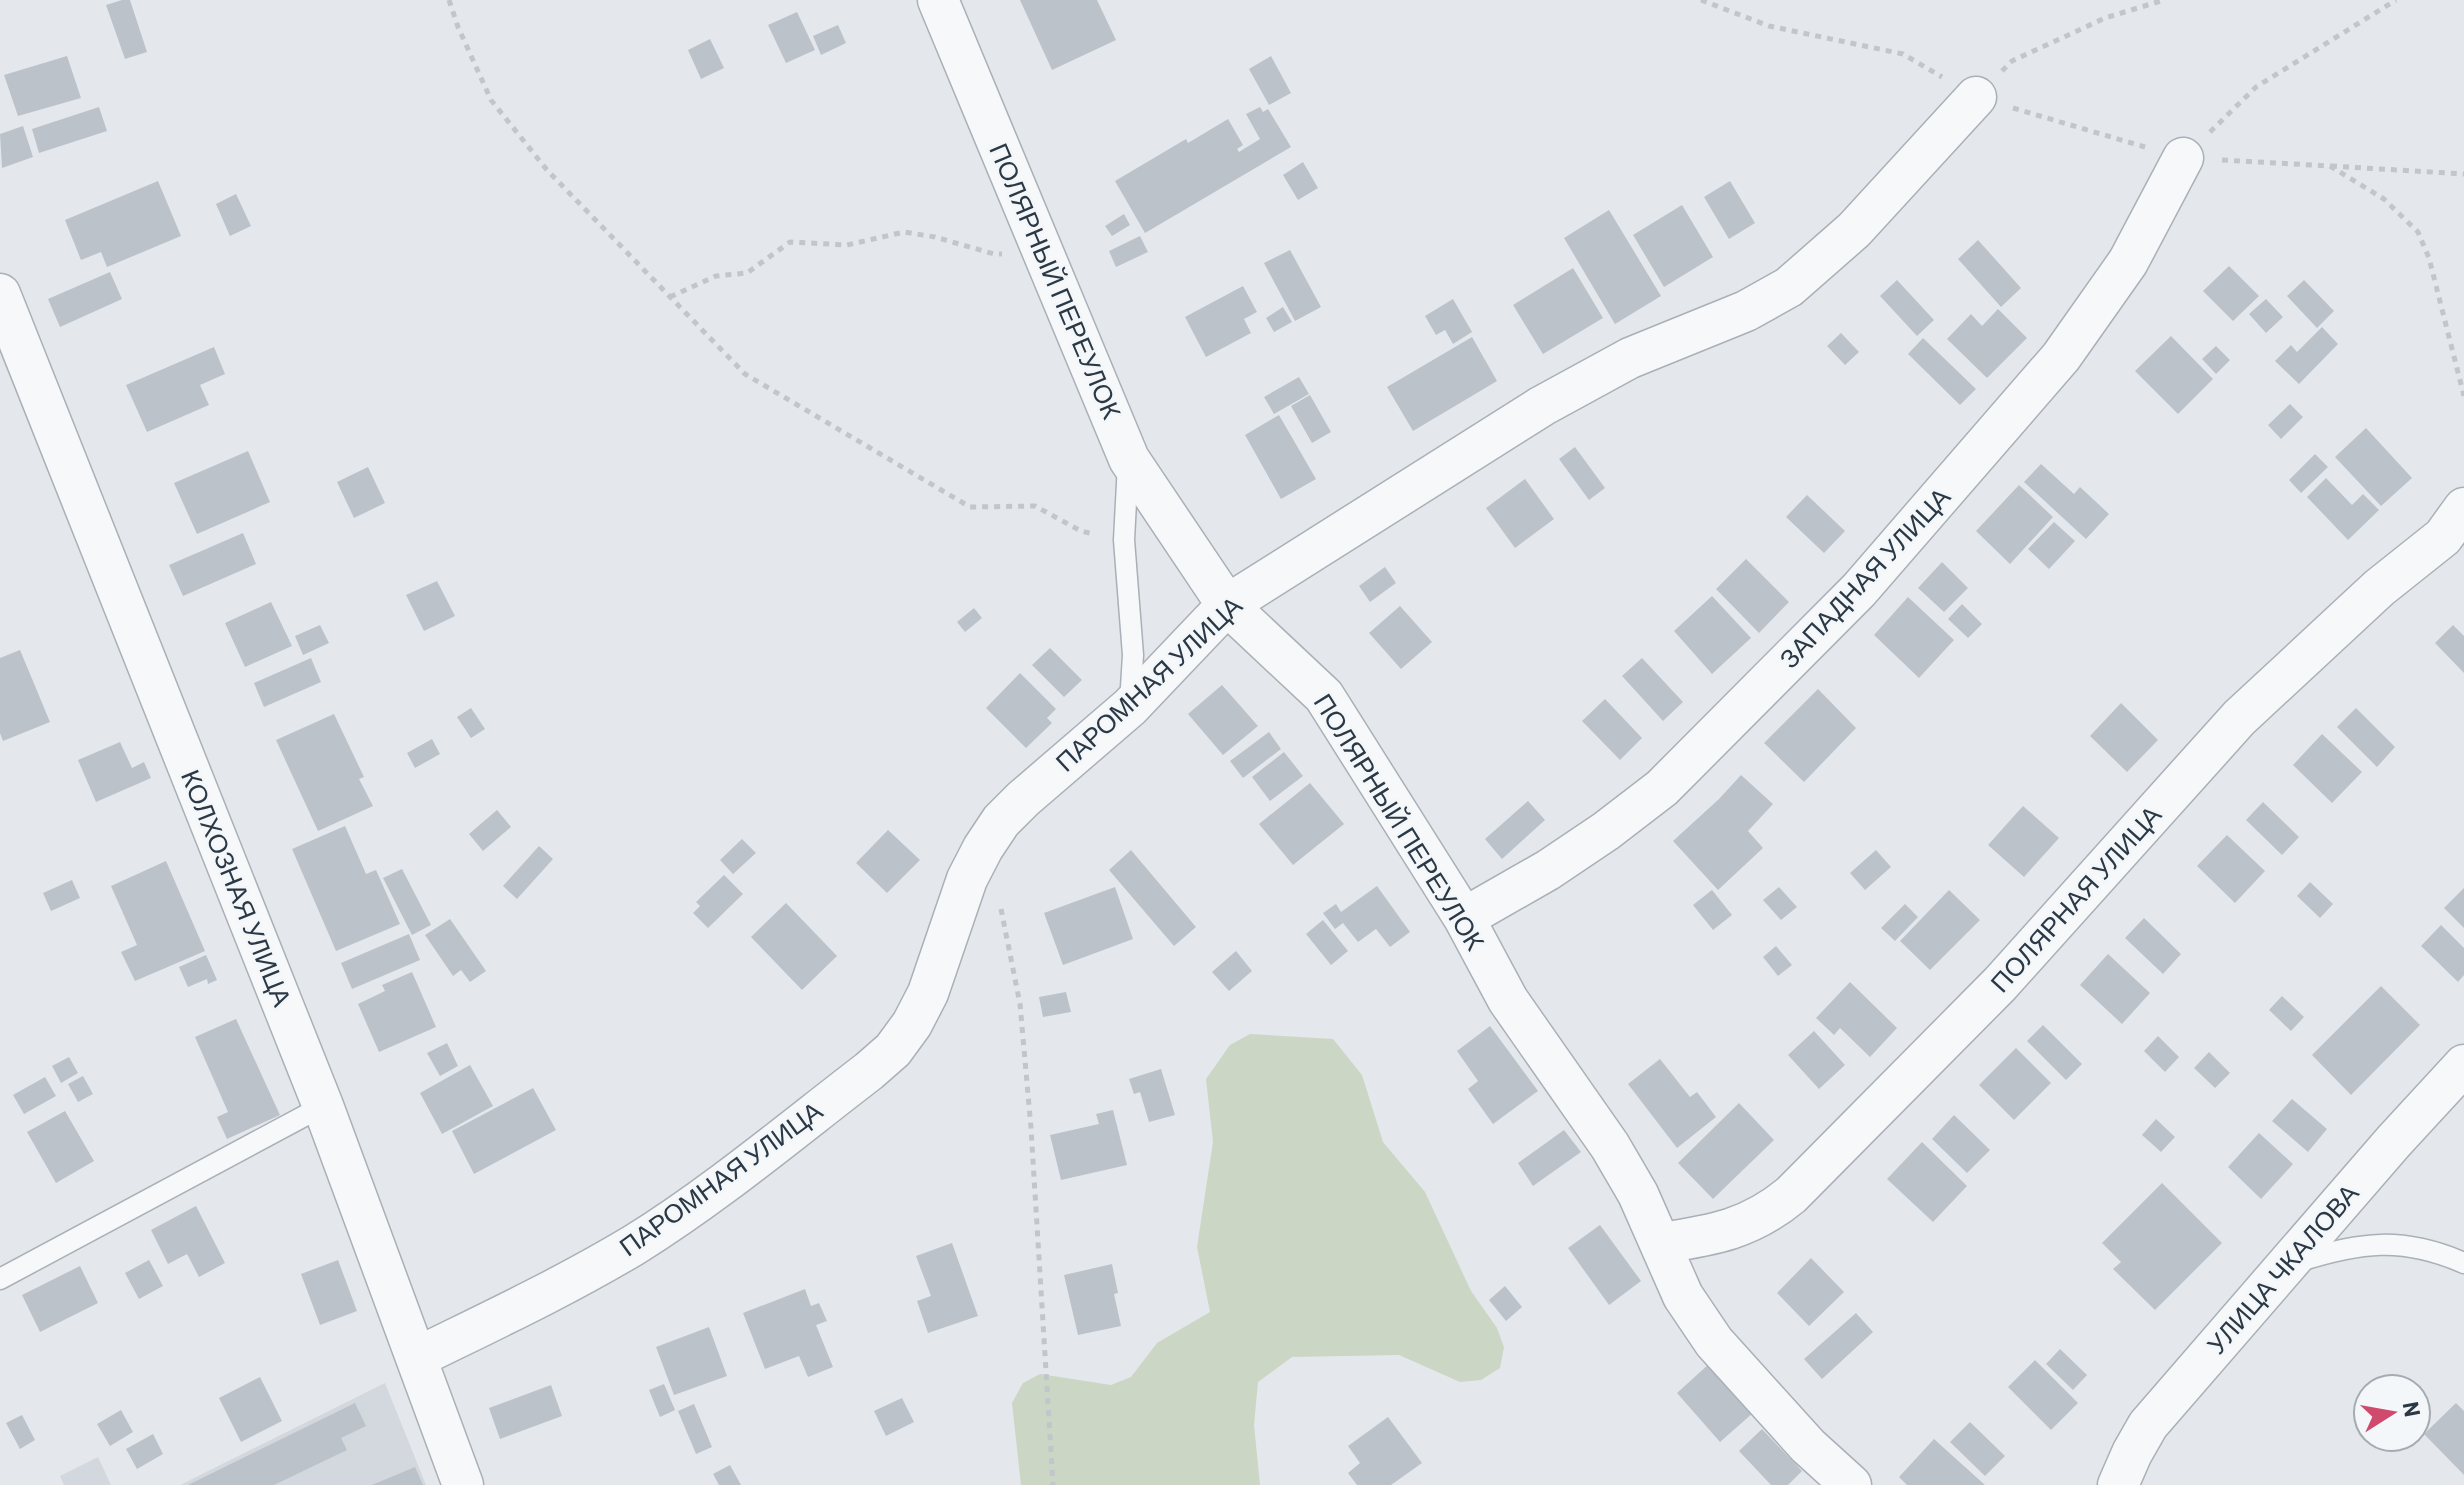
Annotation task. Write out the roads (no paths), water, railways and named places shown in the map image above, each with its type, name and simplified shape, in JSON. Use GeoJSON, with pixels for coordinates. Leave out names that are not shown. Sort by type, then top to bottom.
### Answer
{"type":"FeatureCollection","features":[{"type":"Feature","properties":{"kind":"street","name":"ПОЛЯРНЫЙ ПЕРЕУЛОК"},"geometry":{"type":"LineString","coordinates":[[938,0],[1129,459],[1227,605],[1324,696],[1464,918],[1508,1000],[1610,1146],[1662,1243],[1683,1296],[1714,1342],[1808,1446],[1851,1485]]}},
{"type":"Feature","properties":{"kind":"street","name":"ПАРОМНАЯ УЛИЦА"},"geometry":{"type":"LineString","coordinates":[[418,1357],[579,1277],[636,1243],[690,1207],[893,1050],[912,1024],[928,993],[967,879],[987,841],[1023,799],[1130,707],[1227,605],[1542,406],[1630,358],[1746,311],[1789,287],[1854,230],[1976,97]]}},
{"type":"Feature","properties":{"kind":"street","name":"ЗАПАДНАЯ УЛИЦА"},"geometry":{"type":"LineString","coordinates":[[1464,918],[1548,870],[1662,788],[1859,590],[2061,357],[2128,262],[2183,158]]}},
{"type":"Feature","properties":{"kind":"street","name":"КОЛХОЗНАЯ УЛИЦА"},"geometry":{"type":"LineString","coordinates":[[0,294],[323,1106],[463,1485]]}},
{"type":"Feature","properties":{"kind":"street","name":"ПОЛЯРНАЯ УЛИЦА"},"geometry":{"type":"LineString","coordinates":[[1662,1243],[1716,1234],[1752,1222],[1791,1195],[2000,984],[2239,718],[2379,588],[2443,537],[2464,508]]}},
{"type":"Feature","properties":{"kind":"street","name":"УЛИЦА ЧКАЛОВА"},"geometry":{"type":"LineString","coordinates":[[2118,1485],[2148,1425],[2464,1065]]}},
{"type":"Feature","properties":{"kind":"lane"},"geometry":{"type":"LineString","coordinates":[[1129,459],[1124,540],[1133,655],[1130,707]]}},
{"type":"Feature","properties":{"kind":"lane"},"geometry":{"type":"LineString","coordinates":[[0,1279],[323,1106]]}},
{"type":"Feature","properties":{"kind":"lane"},"geometry":{"type":"LineString","coordinates":[[2286,1266],[2326,1253],[2390,1244],[2415,1246],[2464,1263]]}}]}
